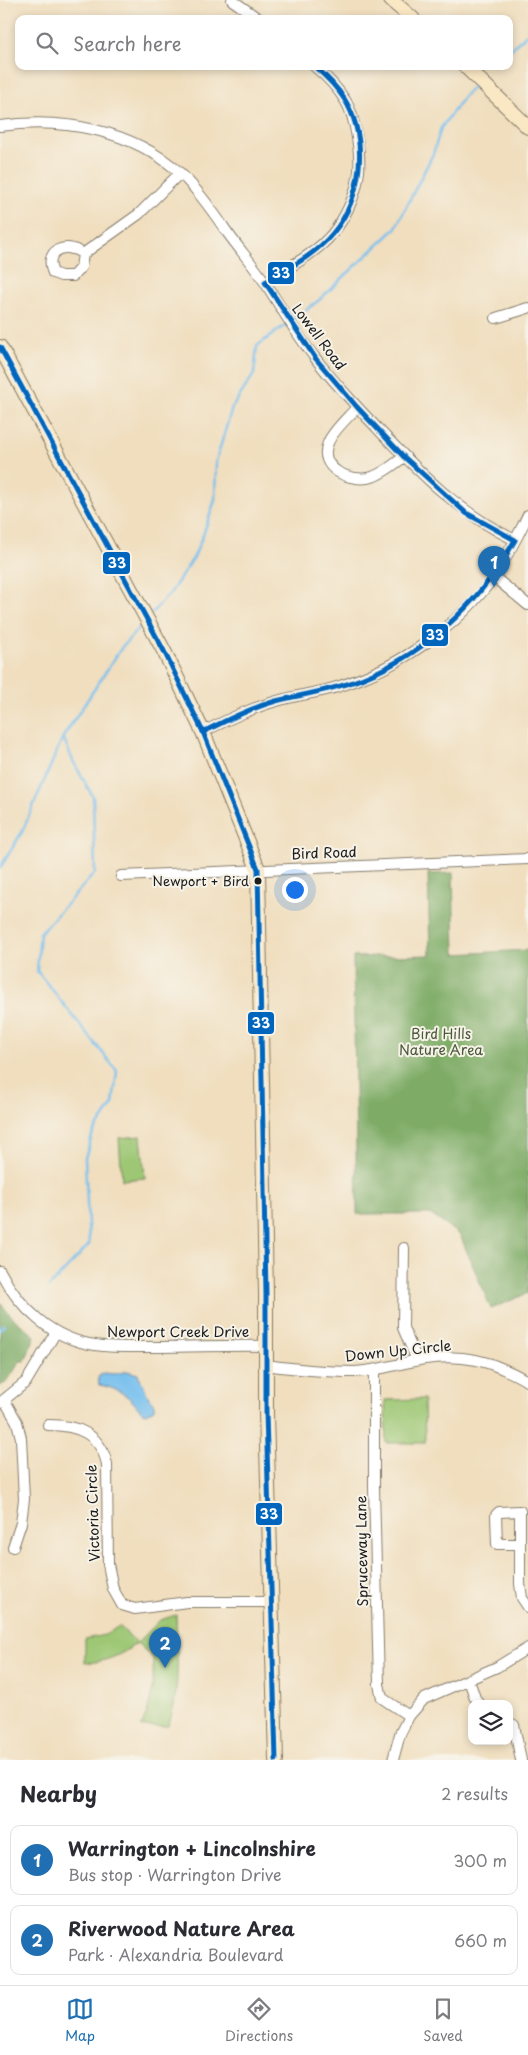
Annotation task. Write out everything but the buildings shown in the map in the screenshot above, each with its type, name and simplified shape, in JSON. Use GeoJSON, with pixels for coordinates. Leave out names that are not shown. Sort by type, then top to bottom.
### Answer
{"type":"FeatureCollection","features":[{"type":"Feature","properties":{"kind":"street"},"geometry":{"type":"LineString","coordinates":[[232,0],[253,15]]}},
{"type":"Feature","properties":{"kind":"street"},"geometry":{"type":"LineString","coordinates":[[391,0],[408,15]]}},
{"type":"Feature","properties":{"kind":"street"},"geometry":{"type":"LineString","coordinates":[[265,282],[305,256],[332,235],[343,219],[355,192],[359,176],[357,135],[346,101],[327,77],[319,70]]}},
{"type":"Feature","properties":{"kind":"street"},"geometry":{"type":"LineString","coordinates":[[469,70],[528,127]]}},
{"type":"Feature","properties":{"kind":"street","name":"Lowell Road"},"geometry":{"type":"LineString","coordinates":[[0,126],[29,123],[88,128],[122,138],[152,153],[180,173],[210,209],[265,282],[287,318],[316,359],[357,407],[404,457],[466,513],[515,540]]}},
{"type":"Feature","properties":{"kind":"street"},"geometry":{"type":"LineString","coordinates":[[83,254],[139,214],[180,173]]}},
{"type":"Feature","properties":{"kind":"street"},"geometry":{"type":"LineString","coordinates":[[496,318],[528,308]]}},
{"type":"Feature","properties":{"kind":"street"},"geometry":{"type":"LineString","coordinates":[[0,347],[146,619],[203,732],[258,870],[266,1412],[276,1760]]}},
{"type":"Feature","properties":{"kind":"street"},"geometry":{"type":"LineString","coordinates":[[357,407],[327,444],[326,458],[332,468],[341,475],[359,480],[384,472],[404,457]]}},
{"type":"Feature","properties":{"kind":"street"},"geometry":{"type":"LineString","coordinates":[[203,732],[238,715],[276,701],[338,687],[359,680],[403,657],[434,636],[463,612],[494,577],[528,515]]}},
{"type":"Feature","properties":{"kind":"street"},"geometry":{"type":"LineString","coordinates":[[494,577],[528,605]]}},
{"type":"Feature","properties":{"kind":"street","name":"Bird Road"},"geometry":{"type":"LineString","coordinates":[[121,876],[528,859]]}},
{"type":"Feature","properties":{"kind":"street"},"geometry":{"type":"LineString","coordinates":[[404,1248],[403,1328],[417,1360]]}},
{"type":"Feature","properties":{"kind":"street","name":"Newport Creek Drive"},"geometry":{"type":"LineString","coordinates":[[0,1271],[8,1287],[34,1317],[56,1332],[78,1341],[111,1347],[266,1346]]}},
{"type":"Feature","properties":{"kind":"street"},"geometry":{"type":"LineString","coordinates":[[13,1546],[21,1523],[24,1499],[21,1438],[17,1422],[2,1402],[26,1382],[56,1332]]}},
{"type":"Feature","properties":{"kind":"street","name":"Down Up Circle"},"geometry":{"type":"LineString","coordinates":[[266,1365],[300,1370],[354,1372],[374,1370],[417,1360],[454,1357],[474,1359],[527,1377]]}},
{"type":"Feature","properties":{"kind":"street","name":"Spruceway Lane"},"geometry":{"type":"LineString","coordinates":[[374,1370],[374,1488],[379,1684],[382,1698],[409,1716]]}},
{"type":"Feature","properties":{"kind":"street","name":"Victoria Circle"},"geometry":{"type":"LineString","coordinates":[[48,1424],[70,1426],[84,1431],[94,1438],[104,1453],[107,1464],[108,1564],[115,1595],[122,1605],[128,1608],[144,1608],[186,1602],[272,1602]]}},
{"type":"Feature","properties":{"kind":"street"},"geometry":{"type":"LineString","coordinates":[[520,1544],[497,1544],[496,1515],[499,1512],[520,1512],[522,1598],[528,1607]]}},
{"type":"Feature","properties":{"kind":"street"},"geometry":{"type":"LineString","coordinates":[[393,1760],[400,1734],[409,1716],[424,1699],[497,1667],[528,1648]]}},
{"type":"Feature","properties":{"kind":"street"},"geometry":{"type":"LineString","coordinates":[[469,1680],[476,1700]]}},
{"type":"Feature","properties":{"kind":"street"},"geometry":{"type":"LineString","coordinates":[[513,1728],[521,1760]]}},
{"type":"Feature","properties":{"kind":"green space","name":"Bird Hills Nature Area"},"geometry":{"type":"Polygon","coordinates":[[[453,873],[455,954],[528,950],[528,1293],[491,1309],[460,1235],[430,1214],[357,1214],[353,957],[430,955],[428,874],[453,873]]]}},
{"type":"Feature","properties":{"kind":"green space"},"geometry":{"type":"Polygon","coordinates":[[[141,1136],[145,1178],[122,1180],[119,1138],[141,1136]]]}},
{"type":"Feature","properties":{"kind":"green space"},"geometry":{"type":"Polygon","coordinates":[[[0,1303],[14,1319],[35,1336],[25,1361],[20,1361],[7,1382],[0,1386],[0,1303]]]}},
{"type":"Feature","properties":{"kind":"green space"},"geometry":{"type":"Polygon","coordinates":[[[424,1399],[425,1443],[386,1443],[385,1400],[424,1399]]]}},
{"type":"Feature","properties":{"kind":"green space"},"geometry":{"type":"Polygon","coordinates":[[[176,1615],[177,1686],[168,1726],[141,1727],[152,1694],[153,1658],[137,1643],[160,1620],[176,1615]]]}},
{"type":"Feature","properties":{"kind":"green space"},"geometry":{"type":"Polygon","coordinates":[[[119,1626],[137,1643],[112,1657],[85,1663],[85,1639],[105,1635],[119,1626]]]}},
{"type":"Feature","properties":{"kind":"water"},"geometry":{"type":"Polygon","coordinates":[[[127,1371],[138,1374],[149,1398],[154,1404],[154,1409],[147,1413],[144,1412],[121,1393],[99,1385],[98,1377],[103,1373],[116,1374],[127,1371]]]}},
{"type":"Feature","properties":{"kind":"waterway"},"geometry":{"type":"LineString","coordinates":[[513,47],[528,33]]}},
{"type":"Feature","properties":{"kind":"waterway"},"geometry":{"type":"LineString","coordinates":[[292,320],[318,301],[395,229],[433,154],[441,128],[465,95],[475,85]]}},
{"type":"Feature","properties":{"kind":"waterway"},"geometry":{"type":"LineString","coordinates":[[151,614],[171,592],[194,557],[203,535],[215,500],[216,461],[232,408],[254,374],[257,346],[288,323]]}},
{"type":"Feature","properties":{"kind":"waterway"},"geometry":{"type":"LineString","coordinates":[[0,868],[22,832],[63,737],[122,647],[144,622]]}},
{"type":"Feature","properties":{"kind":"waterway"},"geometry":{"type":"LineString","coordinates":[[49,1287],[89,1245],[85,1158],[93,1133],[113,1104],[117,1071],[37,971],[40,933],[95,873],[93,797],[73,761],[63,737]]}},
{"type":"Feature","properties":{"kind":"waterway"},"geometry":{"type":"LineString","coordinates":[[0,1329],[4,1325]]}},
{"type":"Feature","properties":{"kind":"transit line","name":"33"},"geometry":{"type":"LineString","coordinates":[[203,732],[257,707],[350,683],[376,673],[401,660],[446,627],[466,607],[484,586],[515,540],[466,513],[404,457],[357,407],[316,359],[265,282],[301,261],[326,241],[343,219],[356,186],[359,150],[353,116],[345,100],[318,70]]}},
{"type":"Feature","properties":{"kind":"transit line","name":"33"},"geometry":{"type":"LineString","coordinates":[[0,347],[164,651],[203,732],[258,869],[266,1294],[266,1413],[276,1760]]}},
{"type":"Feature","properties":{"kind":"place","name":"Warrington + Lincolnshire"},"geometry":{"type":"Point","coordinates":[494,587]}},
{"type":"Feature","properties":{"kind":"place","name":"Newport + Bird"},"geometry":{"type":"Point","coordinates":[258,881]}},
{"type":"Feature","properties":{"kind":"place","name":"Riverwood Nature Area"},"geometry":{"type":"Point","coordinates":[165,1668]}}]}
